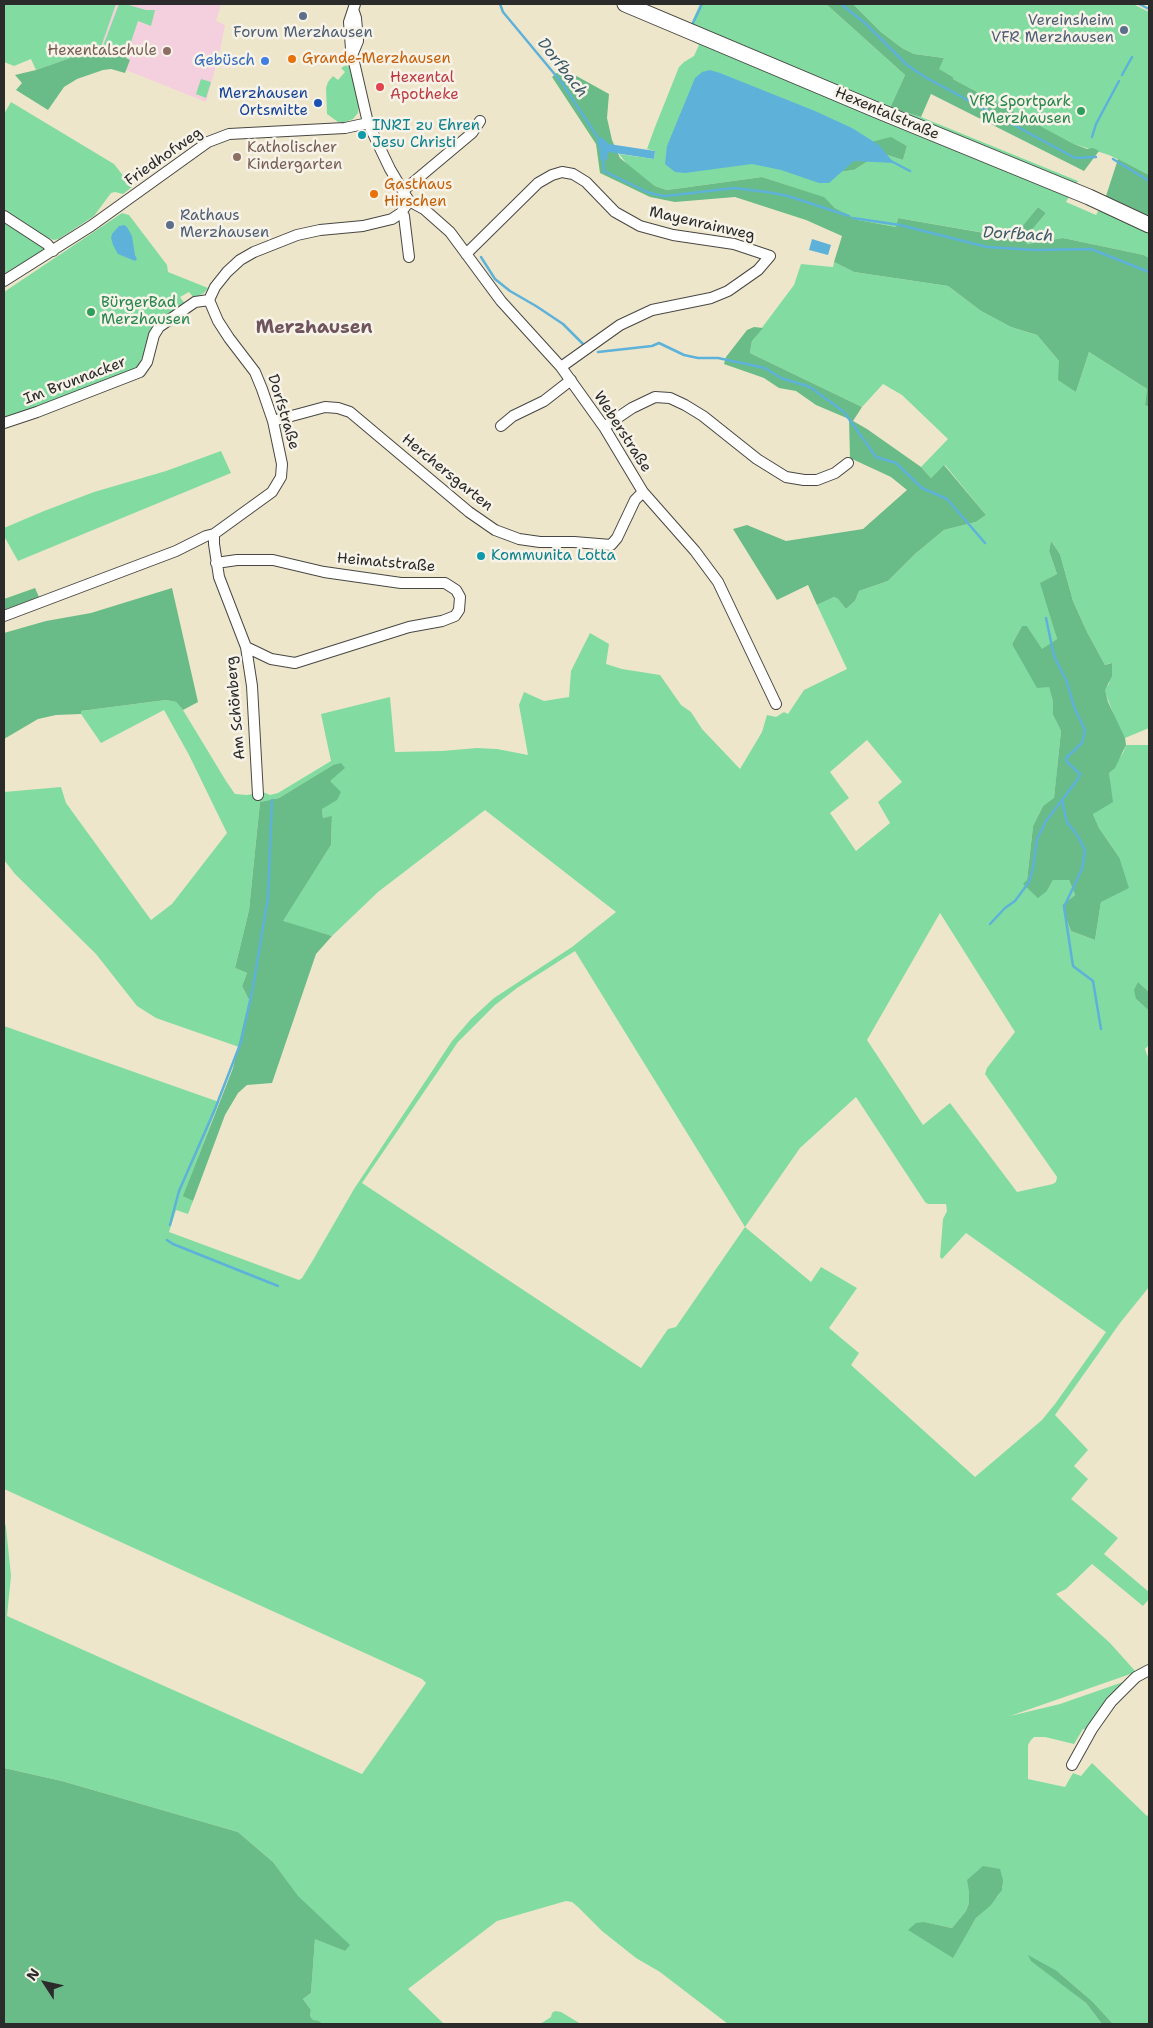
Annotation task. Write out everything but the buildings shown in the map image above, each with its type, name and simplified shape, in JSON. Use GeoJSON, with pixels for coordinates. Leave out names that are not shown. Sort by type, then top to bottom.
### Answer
{"type":"FeatureCollection","features":[{"type":"Feature","properties":{"kind":"main road","name":"Hexentalstraße"},"geometry":{"type":"LineString","coordinates":[[625,4],[1089,197],[1149,225]]}},
{"type":"Feature","properties":{"kind":"street"},"geometry":{"type":"LineString","coordinates":[[209,300],[215,287],[226,272],[240,260],[254,252],[297,235],[320,230],[363,226],[392,218],[401,212],[409,201],[390,169],[368,123],[351,49],[349,22],[354,8]]}},
{"type":"Feature","properties":{"kind":"street"},"geometry":{"type":"LineString","coordinates":[[404,190],[472,133],[480,121]]}},
{"type":"Feature","properties":{"kind":"street","name":"Friedhofweg"},"geometry":{"type":"LineString","coordinates":[[4,281],[91,226],[208,142],[222,136],[237,133],[345,128],[368,123]]}},
{"type":"Feature","properties":{"kind":"street","name":"Mayenrainweg"},"geometry":{"type":"LineString","coordinates":[[466,254],[538,183],[562,172],[573,174],[586,182],[615,212],[640,226],[673,234],[734,244],[770,256],[758,270],[728,291],[711,298],[652,310],[620,325],[561,366]]}},
{"type":"Feature","properties":{"kind":"street","name":"Weberstraße"},"geometry":{"type":"LineString","coordinates":[[409,201],[437,219],[450,232],[501,301],[561,366],[604,427],[643,492],[695,551],[718,582],[776,704]]}},
{"type":"Feature","properties":{"kind":"street"},"geometry":{"type":"LineString","coordinates":[[401,212],[404,216],[409,257]]}},
{"type":"Feature","properties":{"kind":"street"},"geometry":{"type":"LineString","coordinates":[[4,216],[47,244],[53,251]]}},
{"type":"Feature","properties":{"kind":"street","name":"Dorfstraße"},"geometry":{"type":"LineString","coordinates":[[4,616],[176,551],[214,534],[272,492],[281,477],[282,464],[273,421],[255,372],[218,321],[209,300]]}},
{"type":"Feature","properties":{"kind":"street","name":"Im Brunnacker"},"geometry":{"type":"LineString","coordinates":[[4,422],[37,412],[140,372],[147,362],[154,335],[159,327],[195,302],[209,300]]}},
{"type":"Feature","properties":{"kind":"street"},"geometry":{"type":"LineString","coordinates":[[501,426],[513,416],[544,401],[571,380]]}},
{"type":"Feature","properties":{"kind":"street"},"geometry":{"type":"LineString","coordinates":[[604,427],[632,408],[655,397],[670,398],[703,416],[757,459],[786,477],[817,480],[835,473],[848,463]]}},
{"type":"Feature","properties":{"kind":"street","name":"Herchersgarten"},"geometry":{"type":"LineString","coordinates":[[273,421],[324,406],[350,412],[469,512],[494,530],[519,539],[540,542],[612,545],[635,500],[643,492]]}},
{"type":"Feature","properties":{"kind":"street","name":"Am Schönberg"},"geometry":{"type":"LineString","coordinates":[[214,534],[218,577],[246,647],[252,686],[258,795]]}},
{"type":"Feature","properties":{"kind":"street","name":"Heimatstraße"},"geometry":{"type":"LineString","coordinates":[[216,563],[237,560],[273,560],[324,572],[401,583],[444,583],[456,590],[460,597],[459,610],[455,616],[442,621],[409,627],[295,663],[271,659],[246,647]]}},
{"type":"Feature","properties":{"kind":"street"},"geometry":{"type":"LineString","coordinates":[[1072,1765],[1092,1729],[1111,1702],[1136,1677],[1149,1670]]}},
{"type":"Feature","properties":{"kind":"shaded area","name":"Hexentalschule"},"geometry":{"type":"Polygon","coordinates":[[[116,4],[221,4],[216,21],[225,25],[206,102],[126,70],[130,60],[101,47],[116,4]]]}},
{"type":"Feature","properties":{"kind":"green space"},"geometry":{"type":"Polygon","coordinates":[[[4,4],[116,4],[101,47],[36,70],[31,59],[14,66],[4,62],[4,4]]]}},
{"type":"Feature","properties":{"kind":"green space"},"geometry":{"type":"Polygon","coordinates":[[[119,4],[155,10],[151,26],[138,21],[127,54],[103,46],[119,4]]]}},
{"type":"Feature","properties":{"kind":"green space"},"geometry":{"type":"Polygon","coordinates":[[[700,4],[826,4],[905,75],[890,108],[921,117],[1078,181],[1066,202],[1096,215],[1106,196],[1149,216],[1149,258],[1144,255],[1063,238],[1027,244],[1026,237],[1046,213],[1038,207],[1014,238],[898,218],[896,227],[857,220],[835,208],[823,197],[762,177],[667,190],[655,186],[627,164],[619,154],[654,159],[655,151],[647,149],[655,127],[679,67],[694,56],[699,45],[685,37],[700,4]],[[891,138],[867,143],[855,139],[821,166],[824,174],[854,170],[881,153],[903,160],[907,146],[891,138]]]}},
{"type":"Feature","properties":{"kind":"green space"},"geometry":{"type":"Polygon","coordinates":[[[826,4],[853,4],[881,32],[902,48],[914,54],[944,58],[939,69],[953,77],[953,79],[1074,144],[1099,151],[1084,171],[931,94],[921,117],[890,108],[905,75],[826,4]]]}},
{"type":"Feature","properties":{"kind":"green space","name":"VfR Sportpark Merzhausen"},"geometry":{"type":"Polygon","coordinates":[[[853,4],[1133,4],[1149,12],[1149,175],[1109,155],[1074,144],[953,79],[953,77],[938,69],[944,58],[914,54],[902,48],[881,32],[853,4]]]}},
{"type":"Feature","properties":{"kind":"green space"},"geometry":{"type":"Polygon","coordinates":[[[101,47],[126,55],[126,58],[130,60],[125,73],[111,69],[103,70],[77,79],[64,87],[48,110],[16,90],[22,83],[15,75],[36,70],[101,47]]]}},
{"type":"Feature","properties":{"kind":"green space"},"geometry":{"type":"Polygon","coordinates":[[[346,65],[351,68],[359,105],[358,113],[353,119],[338,122],[327,114],[326,88],[333,76],[338,80],[345,72],[341,68],[346,65]]]}},
{"type":"Feature","properties":{"kind":"green space"},"geometry":{"type":"Polygon","coordinates":[[[562,68],[609,94],[607,118],[612,140],[620,158],[655,186],[667,190],[762,177],[824,197],[835,208],[858,220],[896,227],[898,218],[1013,238],[1038,207],[1046,213],[1026,237],[1027,244],[1063,238],[1144,255],[1149,258],[1149,407],[1145,405],[1147,389],[1089,352],[1076,392],[1058,380],[1059,361],[1037,335],[1011,327],[981,311],[948,286],[854,272],[834,262],[842,236],[806,220],[735,197],[675,202],[650,197],[600,173],[596,144],[552,77],[562,68]]]}},
{"type":"Feature","properties":{"kind":"green space"},"geometry":{"type":"Polygon","coordinates":[[[201,79],[211,82],[206,98],[196,94],[201,79]]]}},
{"type":"Feature","properties":{"kind":"green space"},"geometry":{"type":"Polygon","coordinates":[[[11,102],[114,164],[132,187],[123,194],[111,193],[94,216],[59,239],[54,240],[44,236],[4,211],[4,114],[11,102]]]}},
{"type":"Feature","properties":{"kind":"green space"},"geometry":{"type":"Polygon","coordinates":[[[891,137],[907,146],[903,160],[881,153],[854,170],[824,174],[867,143],[891,137]]]}},
{"type":"Feature","properties":{"kind":"green space"},"geometry":{"type":"Polygon","coordinates":[[[1118,159],[1149,175],[1149,216],[1106,196],[1118,159]]]}},
{"type":"Feature","properties":{"kind":"green space"},"geometry":{"type":"Polygon","coordinates":[[[122,213],[129,215],[167,265],[168,272],[208,288],[204,293],[194,298],[189,292],[180,297],[185,304],[151,330],[143,356],[137,367],[127,374],[20,414],[4,418],[4,292],[122,213]]]}},
{"type":"Feature","properties":{"kind":"green space"},"geometry":{"type":"Polygon","coordinates":[[[4,221],[39,242],[45,251],[4,277],[4,221]]]}},
{"type":"Feature","properties":{"kind":"green space"},"geometry":{"type":"Polygon","coordinates":[[[834,262],[854,272],[948,286],[981,311],[1011,327],[1037,335],[1059,361],[1076,392],[1089,352],[1147,389],[1145,405],[1149,407],[1149,728],[1125,738],[1119,729],[1104,689],[1109,684],[1111,663],[1105,665],[1087,632],[1073,601],[1060,554],[1051,541],[1049,551],[1057,574],[1041,583],[1057,639],[1042,650],[1027,626],[1022,626],[1012,644],[1049,686],[1053,702],[1053,715],[1061,731],[1054,799],[1043,806],[1033,826],[1027,880],[1047,891],[1053,880],[1069,880],[1075,895],[1062,905],[1071,931],[1095,940],[1101,902],[1119,857],[1099,828],[1093,814],[1110,785],[1109,773],[1123,753],[1126,745],[1149,745],[1149,992],[1138,982],[1136,999],[1148,1010],[1149,1014],[1149,1045],[1145,1049],[1149,1060],[1149,1287],[1120,1323],[1055,1415],[1088,1450],[1074,1466],[1088,1479],[1071,1499],[1118,1538],[1104,1554],[1149,1592],[1149,1599],[1143,1606],[1092,1564],[1066,1589],[1056,1594],[1110,1643],[1136,1672],[1010,1716],[1060,1704],[1126,1681],[1088,1730],[1083,1729],[1074,1744],[1045,1737],[1034,1737],[1031,1740],[1028,1745],[1028,1779],[1065,1787],[1073,1773],[1081,1776],[1092,1763],[1147,1816],[1149,1814],[1149,2024],[1113,2024],[1093,2002],[1057,1971],[1064,1985],[1086,2003],[1102,2024],[728,2024],[660,1972],[636,1958],[602,1931],[572,1902],[566,1901],[497,1921],[408,1989],[444,2024],[323,2024],[319,2021],[313,2021],[310,2016],[311,2010],[303,1999],[311,1993],[315,1938],[345,1951],[320,1919],[297,1896],[273,1862],[238,1832],[62,1781],[4,1768],[4,1520],[11,1576],[7,1616],[362,1774],[426,1683],[422,1679],[4,1489],[4,1026],[219,1102],[184,1195],[193,1201],[188,1214],[176,1210],[169,1232],[299,1280],[313,1260],[354,1189],[452,1041],[471,1019],[494,998],[572,947],[616,912],[485,810],[378,892],[332,936],[282,922],[331,845],[332,817],[323,818],[322,809],[333,765],[279,798],[260,802],[249,910],[235,968],[247,973],[242,986],[249,1000],[239,1047],[156,1018],[137,1006],[96,954],[15,874],[4,860],[4,792],[61,787],[66,803],[151,920],[172,904],[227,833],[189,755],[164,710],[101,743],[81,714],[81,711],[166,700],[176,702],[183,710],[235,794],[247,795],[263,792],[270,795],[278,793],[331,761],[321,714],[390,697],[395,752],[477,748],[497,749],[528,755],[519,705],[524,692],[544,701],[569,697],[571,671],[590,633],[609,644],[606,664],[622,669],[660,675],[681,705],[691,712],[702,729],[740,769],[762,732],[767,715],[776,717],[784,712],[788,714],[804,690],[847,669],[817,605],[834,597],[846,609],[855,601],[859,591],[888,581],[915,554],[944,530],[976,522],[986,515],[945,465],[931,478],[921,467],[948,439],[902,395],[883,384],[862,407],[750,353],[752,341],[794,285],[801,264],[833,267],[834,262]],[[867,740],[830,772],[849,798],[830,813],[856,851],[890,823],[878,802],[902,782],[867,740]],[[940,913],[867,1040],[923,1125],[950,1103],[1017,1192],[1056,1182],[1057,1177],[985,1074],[987,1068],[1015,1032],[940,913]],[[575,951],[517,988],[495,1005],[458,1042],[362,1183],[641,1368],[668,1329],[676,1327],[745,1227],[575,951]],[[856,1097],[800,1148],[745,1227],[811,1282],[821,1267],[857,1288],[829,1328],[859,1353],[851,1365],[975,1477],[1042,1420],[1106,1332],[966,1233],[942,1259],[940,1257],[943,1219],[947,1211],[946,1204],[928,1204],[925,1202],[856,1097]],[[1003,1886],[969,1891],[969,1903],[966,1911],[952,1928],[923,1922],[953,1957],[976,1918],[998,1896],[1003,1886]]]}},
{"type":"Feature","properties":{"kind":"green space"},"geometry":{"type":"Polygon","coordinates":[[[754,327],[763,328],[752,341],[750,353],[862,407],[853,421],[921,467],[931,478],[944,465],[986,515],[976,522],[944,530],[915,554],[888,581],[859,591],[855,601],[846,609],[834,597],[817,605],[808,585],[777,600],[733,529],[747,525],[786,541],[863,529],[907,490],[891,477],[850,458],[849,419],[816,405],[796,391],[779,388],[764,378],[724,364],[726,357],[747,330],[754,327]]]}},
{"type":"Feature","properties":{"kind":"green space"},"geometry":{"type":"Polygon","coordinates":[[[221,451],[231,473],[18,561],[4,536],[4,528],[44,511],[94,492],[166,471],[221,451]]]}},
{"type":"Feature","properties":{"kind":"green space"},"geometry":{"type":"Polygon","coordinates":[[[1051,541],[1060,554],[1073,601],[1087,632],[1105,665],[1112,663],[1112,676],[1105,690],[1108,702],[1125,738],[1126,745],[1115,768],[1109,773],[1113,802],[1093,814],[1099,828],[1119,857],[1129,888],[1101,902],[1095,940],[1071,931],[1062,905],[1075,895],[1069,880],[1053,880],[1047,891],[1038,898],[1023,884],[1027,880],[1033,826],[1043,806],[1054,798],[1061,731],[1053,715],[1053,702],[1049,687],[1037,688],[1012,644],[1022,626],[1027,626],[1042,649],[1057,639],[1040,583],[1057,574],[1049,551],[1051,541]]]}},
{"type":"Feature","properties":{"kind":"green space"},"geometry":{"type":"Polygon","coordinates":[[[35,588],[39,597],[4,610],[4,599],[35,588]]]}},
{"type":"Feature","properties":{"kind":"green space"},"geometry":{"type":"Polygon","coordinates":[[[172,588],[198,702],[183,710],[176,702],[166,700],[81,711],[81,714],[56,715],[38,719],[4,739],[4,633],[46,621],[91,613],[172,588]]]}},
{"type":"Feature","properties":{"kind":"green space"},"geometry":{"type":"Polygon","coordinates":[[[341,763],[345,768],[330,781],[341,792],[337,800],[322,809],[323,818],[332,816],[331,845],[283,921],[332,936],[316,954],[272,1083],[247,1085],[238,1093],[225,1115],[193,1201],[183,1196],[233,1068],[249,1000],[242,986],[247,973],[235,968],[249,910],[260,802],[279,798],[333,765],[341,763]]]}},
{"type":"Feature","properties":{"kind":"green space"},"geometry":{"type":"Polygon","coordinates":[[[1138,982],[1149,992],[1149,1014],[1148,1010],[1136,999],[1134,990],[1138,982]]]}},
{"type":"Feature","properties":{"kind":"green space"},"geometry":{"type":"Polygon","coordinates":[[[4,1768],[62,1781],[238,1832],[273,1862],[298,1896],[350,1945],[345,1951],[315,1939],[311,1993],[303,1999],[311,2010],[310,2016],[313,2020],[323,2024],[4,2024],[4,1768]]]}},
{"type":"Feature","properties":{"kind":"green space"},"geometry":{"type":"Polygon","coordinates":[[[983,1866],[1000,1869],[1003,1880],[1002,1890],[991,1905],[976,1918],[953,1958],[908,1930],[916,1923],[924,1922],[952,1928],[966,1911],[969,1903],[967,1880],[983,1866]]]}},
{"type":"Feature","properties":{"kind":"green space"},"geometry":{"type":"Polygon","coordinates":[[[1028,1955],[1057,1971],[1093,2002],[1113,2024],[1102,2024],[1086,2003],[1031,1961],[1028,1955]]]}},
{"type":"Feature","properties":{"kind":"green space"},"geometry":{"type":"Polygon","coordinates":[[[555,2011],[561,2012],[581,2024],[540,2024],[551,2017],[555,2011]]]}},
{"type":"Feature","properties":{"kind":"water"},"geometry":{"type":"Polygon","coordinates":[[[710,70],[815,111],[852,128],[879,145],[894,163],[854,161],[829,183],[819,183],[781,170],[752,164],[685,173],[675,172],[665,164],[667,146],[695,78],[702,72],[710,70]]]}},
{"type":"Feature","properties":{"kind":"water"},"geometry":{"type":"Polygon","coordinates":[[[601,137],[609,144],[655,151],[654,159],[608,152],[607,160],[601,161],[597,142],[601,137]]]}},
{"type":"Feature","properties":{"kind":"water"},"geometry":{"type":"Polygon","coordinates":[[[124,225],[132,236],[137,259],[135,261],[118,254],[113,245],[112,234],[119,226],[124,225]]]}},
{"type":"Feature","properties":{"kind":"water"},"geometry":{"type":"Polygon","coordinates":[[[812,239],[831,245],[828,255],[809,250],[812,239]]]}},
{"type":"Feature","properties":{"kind":"waterway","name":"Dorfbach"},"geometry":{"type":"LineString","coordinates":[[500,4],[503,12],[562,83],[600,141]]}},
{"type":"Feature","properties":{"kind":"waterway"},"geometry":{"type":"LineString","coordinates":[[693,23],[702,4]]}},
{"type":"Feature","properties":{"kind":"waterway"},"geometry":{"type":"LineString","coordinates":[[841,4],[865,23],[907,65],[925,77],[1075,158]]}},
{"type":"Feature","properties":{"kind":"waterway"},"geometry":{"type":"LineString","coordinates":[[1139,4],[1149,9]]}},
{"type":"Feature","properties":{"kind":"waterway"},"geometry":{"type":"LineString","coordinates":[[1122,75],[1132,57]]}},
{"type":"Feature","properties":{"kind":"waterway"},"geometry":{"type":"LineString","coordinates":[[1092,137],[1096,124],[1119,81]]}},
{"type":"Feature","properties":{"kind":"waterway"},"geometry":{"type":"LineString","coordinates":[[1076,158],[1096,157]]}},
{"type":"Feature","properties":{"kind":"waterway","name":"Dorfbach"},"geometry":{"type":"LineString","coordinates":[[603,159],[604,171],[647,192],[658,195],[666,196],[734,188],[788,196],[849,216]]}},
{"type":"Feature","properties":{"kind":"waterway"},"geometry":{"type":"LineString","coordinates":[[1113,159],[1149,181]]}},
{"type":"Feature","properties":{"kind":"waterway","name":"Dorfbach"},"geometry":{"type":"LineString","coordinates":[[891,161],[910,171]]}},
{"type":"Feature","properties":{"kind":"waterway","name":"Dorfbach"},"geometry":{"type":"LineString","coordinates":[[853,218],[900,225],[987,247],[1036,250],[1091,249],[1149,272]]}},
{"type":"Feature","properties":{"kind":"waterway"},"geometry":{"type":"LineString","coordinates":[[481,257],[495,279],[510,291],[563,324],[583,344]]}},
{"type":"Feature","properties":{"kind":"waterway"},"geometry":{"type":"LineString","coordinates":[[598,352],[652,346],[659,343],[684,355],[698,358],[718,358],[765,368],[781,378],[810,387],[844,412],[876,457],[896,463],[922,488],[947,499],[985,543]]}},
{"type":"Feature","properties":{"kind":"waterway"},"geometry":{"type":"LineString","coordinates":[[1046,618],[1054,656],[1067,682],[1074,707],[1085,730],[1082,743],[1066,758],[1067,762],[1080,774],[1062,800],[1067,822],[1085,850],[1082,869],[1064,907],[1073,966],[1093,981],[1101,1029]]}},
{"type":"Feature","properties":{"kind":"waterway"},"geometry":{"type":"LineString","coordinates":[[170,1225],[179,1191],[215,1109],[241,1042],[253,987],[268,898],[272,800]]}},
{"type":"Feature","properties":{"kind":"waterway"},"geometry":{"type":"LineString","coordinates":[[990,924],[1005,908],[1015,901],[1029,882],[1037,839],[1046,821],[1062,800]]}},
{"type":"Feature","properties":{"kind":"waterway"},"geometry":{"type":"LineString","coordinates":[[167,1240],[278,1286]]}},
{"type":"Feature","properties":{"kind":"place","name":"Forum Merzhausen"},"geometry":{"type":"Point","coordinates":[303,16]}},
{"type":"Feature","properties":{"kind":"place","name":"Vereinsheim VFR Merzhausen"},"geometry":{"type":"Point","coordinates":[1124,30]}},
{"type":"Feature","properties":{"kind":"place","name":"Hexentalschule"},"geometry":{"type":"Point","coordinates":[167,51]}},
{"type":"Feature","properties":{"kind":"place","name":"Grande-Merzhausen"},"geometry":{"type":"Point","coordinates":[292,59]}},
{"type":"Feature","properties":{"kind":"place","name":"Gebüsch"},"geometry":{"type":"Point","coordinates":[265,61]}},
{"type":"Feature","properties":{"kind":"place","name":"Hexental Apotheke"},"geometry":{"type":"Point","coordinates":[380,87]}},
{"type":"Feature","properties":{"kind":"place","name":"Merzhausen Ortsmitte"},"geometry":{"type":"Point","coordinates":[318,103]}},
{"type":"Feature","properties":{"kind":"place","name":"VfR Sportpark Merzhausen"},"geometry":{"type":"Point","coordinates":[1081,111]}},
{"type":"Feature","properties":{"kind":"place","name":"INRI zu Ehren Jesu Christi"},"geometry":{"type":"Point","coordinates":[362,135]}},
{"type":"Feature","properties":{"kind":"place","name":"Katholischer Kindergarten"},"geometry":{"type":"Point","coordinates":[237,157]}},
{"type":"Feature","properties":{"kind":"place","name":"Gasthaus Hirschen"},"geometry":{"type":"Point","coordinates":[374,194]}},
{"type":"Feature","properties":{"kind":"place","name":"Rathaus Merzhausen"},"geometry":{"type":"Point","coordinates":[170,225]}},
{"type":"Feature","properties":{"kind":"place","name":"BürgerBad Merzhausen"},"geometry":{"type":"Point","coordinates":[91,312]}},
{"type":"Feature","properties":{"kind":"place","name":"Kommunita Lotta"},"geometry":{"type":"Point","coordinates":[481,556]}},
{"type":"Feature","properties":{"kind":"district","name":"Merzhausen"},"geometry":{"type":"Point","coordinates":[314,328]}}]}
